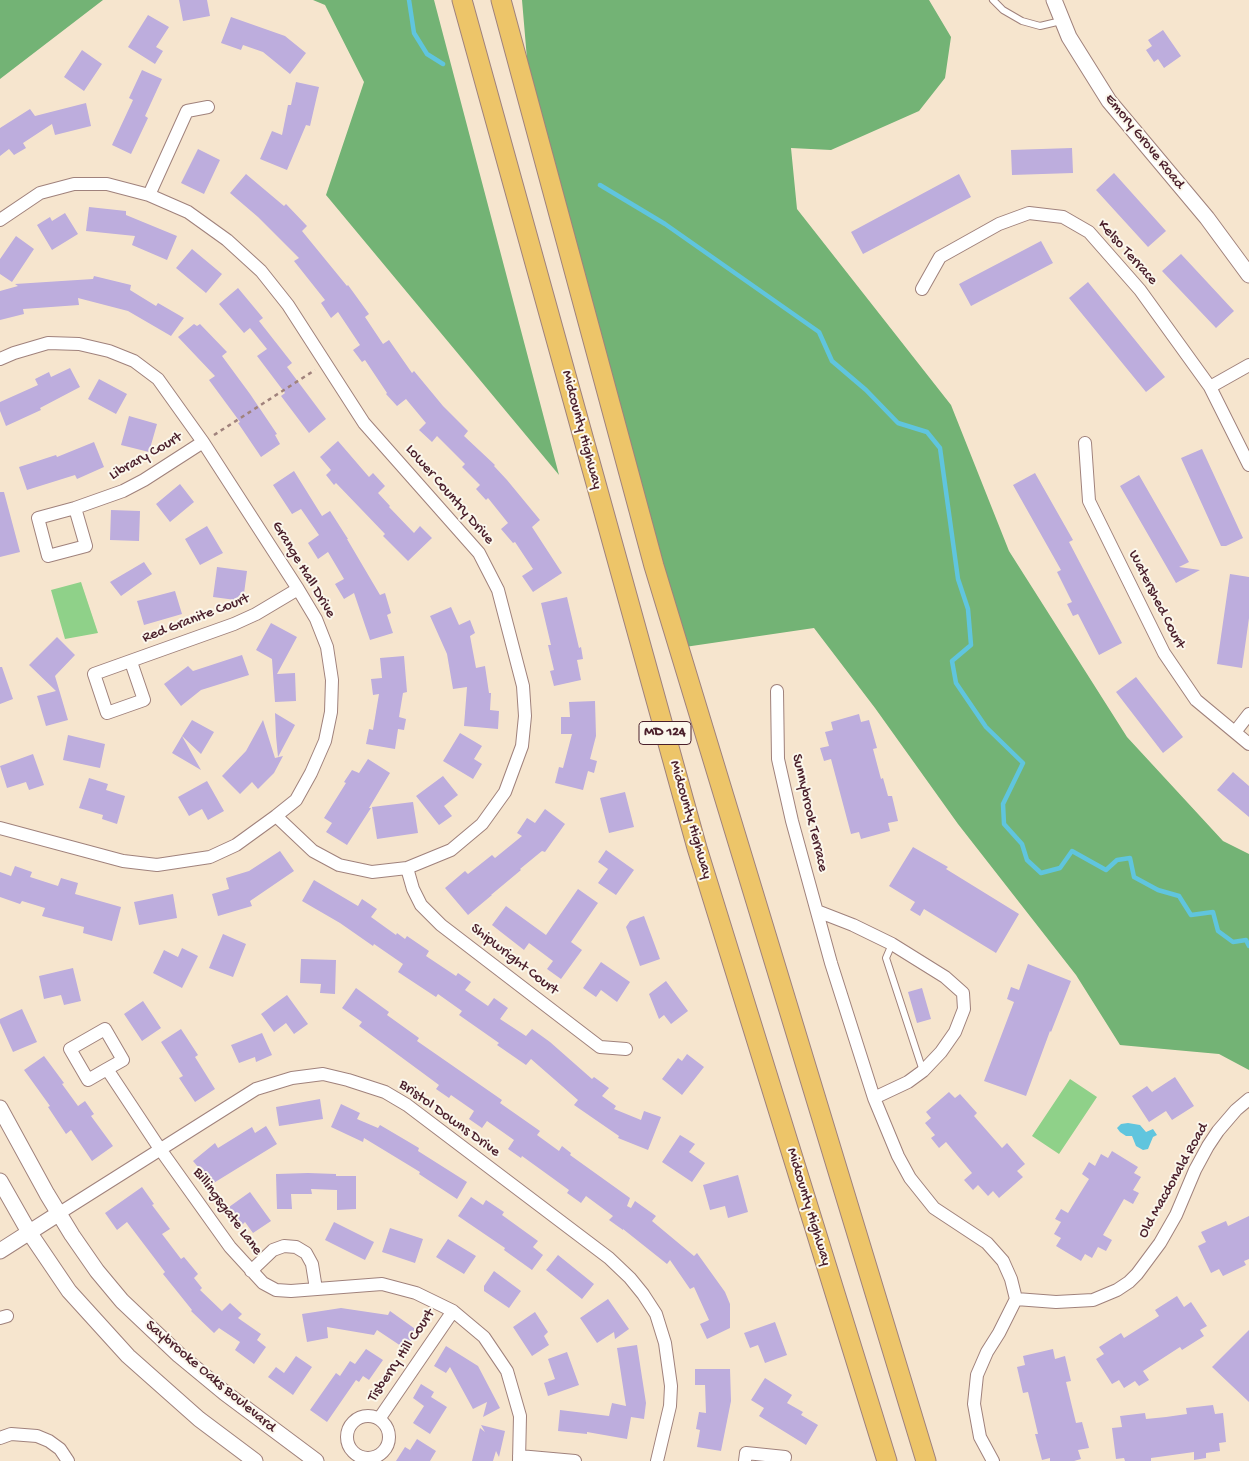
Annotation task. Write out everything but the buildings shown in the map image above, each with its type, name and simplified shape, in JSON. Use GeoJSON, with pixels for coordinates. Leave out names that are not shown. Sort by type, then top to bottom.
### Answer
{"type":"FeatureCollection","features":[{"type":"Feature","properties":{"kind":"main road","name":"Midcounty Highway"},"geometry":{"type":"LineString","coordinates":[[462,0],[697,848],[887,1461]]}},
{"type":"Feature","properties":{"kind":"main road","name":"MD 124"},"geometry":{"type":"LineString","coordinates":[[502,0],[654,566],[926,1461]]}},
{"type":"Feature","properties":{"kind":"street","name":"Emory Grove Road"},"geometry":{"type":"LineString","coordinates":[[1054,0],[1069,37],[1109,101],[1207,218],[1249,275]]}},
{"type":"Feature","properties":{"kind":"street"},"geometry":{"type":"LineString","coordinates":[[149,195],[187,111],[208,107]]}},
{"type":"Feature","properties":{"kind":"street","name":"Lower Country Drive"},"geometry":{"type":"LineString","coordinates":[[0,220],[40,193],[74,184],[107,184],[149,195],[188,212],[227,240],[261,271],[288,304],[364,423],[479,553],[498,590],[523,686],[525,716],[522,746],[505,792],[482,824],[451,850],[407,868],[372,872],[339,866],[312,851],[276,816]]}},
{"type":"Feature","properties":{"kind":"street","name":"Kelso Terrace"},"geometry":{"type":"LineString","coordinates":[[922,290],[940,257],[999,224],[1030,213],[1063,217],[1089,232],[1140,290],[1210,387],[1249,465]]}},
{"type":"Feature","properties":{"kind":"street","name":"Grange Hall Drive"},"geometry":{"type":"LineString","coordinates":[[0,359],[48,342],[79,344],[109,351],[134,361],[158,380],[203,442],[316,619],[326,647],[332,680],[331,712],[325,740],[311,773],[296,800],[236,845],[210,857],[157,864],[123,861],[0,828]]}},
{"type":"Feature","properties":{"kind":"street"},"geometry":{"type":"LineString","coordinates":[[1210,387],[1249,365]]}},
{"type":"Feature","properties":{"kind":"street","name":"Library Court"},"geometry":{"type":"LineString","coordinates":[[75,508],[86,546],[48,556],[38,518],[75,508],[123,491],[144,480],[203,442]]}},
{"type":"Feature","properties":{"kind":"street","name":"Watershed Court"},"geometry":{"type":"LineString","coordinates":[[1085,443],[1089,501],[1164,653],[1196,700],[1249,744]]}},
{"type":"Feature","properties":{"kind":"street","name":"Red Granite Court"},"geometry":{"type":"LineString","coordinates":[[131,662],[144,700],[108,713],[94,674],[234,624],[256,614],[298,589]]}},
{"type":"Feature","properties":{"kind":"street","name":"Sunnybrook Terrace"},"geometry":{"type":"LineString","coordinates":[[777,691],[778,759],[792,821],[831,963],[874,1098],[898,1156],[910,1178],[934,1208],[987,1243],[996,1252],[1003,1261],[1011,1279],[1016,1299]]}},
{"type":"Feature","properties":{"kind":"street"},"geometry":{"type":"LineString","coordinates":[[1235,732],[1249,714]]}},
{"type":"Feature","properties":{"kind":"street","name":"Shipwright Court"},"geometry":{"type":"LineString","coordinates":[[407,868],[413,889],[421,905],[441,925],[600,1048],[626,1049]]}},
{"type":"Feature","properties":{"kind":"street"},"geometry":{"type":"LineString","coordinates":[[817,911],[853,925],[892,944],[945,977],[963,992],[964,1010],[956,1032],[941,1052],[923,1071],[908,1082],[874,1098]]}},
{"type":"Feature","properties":{"kind":"street","name":"Billingsgate Lane"},"geometry":{"type":"LineString","coordinates":[[107,1069],[160,1149],[230,1247],[263,1283],[276,1290],[291,1291],[382,1284],[416,1293],[452,1311],[484,1337],[506,1371],[520,1416],[519,1459]]}},
{"type":"Feature","properties":{"kind":"street","name":"Bristol Downs Drive"},"geometry":{"type":"LineString","coordinates":[[58,1214],[256,1089],[292,1078],[323,1074],[385,1092],[407,1105],[608,1258],[630,1278],[643,1294],[656,1314],[665,1343],[671,1386],[670,1406],[657,1461]]}},
{"type":"Feature","properties":{"kind":"street","name":"Old Macdonald Road"},"geometry":{"type":"LineString","coordinates":[[1016,1299],[1056,1302],[1093,1300],[1117,1290],[1129,1282],[1160,1243],[1176,1215],[1200,1162],[1218,1131],[1236,1110],[1249,1099]]}},
{"type":"Feature","properties":{"kind":"street","name":"Saybrooke Oaks Boulevard"},"geometry":{"type":"LineString","coordinates":[[0,1108],[58,1214],[97,1271],[122,1301],[179,1355],[225,1393],[316,1461]]}},
{"type":"Feature","properties":{"kind":"street"},"geometry":{"type":"LineString","coordinates":[[0,1181],[29,1232],[69,1291],[128,1356],[199,1419],[255,1461]]}},
{"type":"Feature","properties":{"kind":"street"},"geometry":{"type":"LineString","coordinates":[[0,1251],[58,1214]]}},
{"type":"Feature","properties":{"kind":"street"},"geometry":{"type":"LineString","coordinates":[[250,1271],[273,1250],[284,1246],[296,1247],[306,1253],[312,1264],[316,1289]]}},
{"type":"Feature","properties":{"kind":"street"},"geometry":{"type":"LineString","coordinates":[[993,1461],[980,1437],[974,1404],[977,1375],[987,1352],[999,1334],[1016,1299]]}},
{"type":"Feature","properties":{"kind":"street","name":"Tisberry Hill Court"},"geometry":{"type":"LineString","coordinates":[[379,1419],[452,1311]]}},
{"type":"Feature","properties":{"kind":"street"},"geometry":{"type":"LineString","coordinates":[[0,1438],[11,1434],[37,1436],[60,1449],[68,1461]]}},
{"type":"Feature","properties":{"kind":"street"},"geometry":{"type":"LineString","coordinates":[[745,1461],[746,1453],[785,1457],[784,1461]]}},
{"type":"Feature","properties":{"kind":"street"},"geometry":{"type":"LineString","coordinates":[[519,1459],[575,1461]]}},
{"type":"Feature","properties":{"kind":"lane"},"geometry":{"type":"LineString","coordinates":[[993,0],[1004,10],[1022,21],[1040,26],[1061,21]]}},
{"type":"Feature","properties":{"kind":"lane"},"geometry":{"type":"LineString","coordinates":[[892,944],[886,958],[923,1071]]}},
{"type":"Feature","properties":{"kind":"path"},"geometry":{"type":"LineString","coordinates":[[203,442],[325,363]]}},
{"type":"Feature","properties":{"kind":"green space"},"geometry":{"type":"Polygon","coordinates":[[[0,0],[103,0],[0,79],[0,0]]]}},
{"type":"Feature","properties":{"kind":"green space"},"geometry":{"type":"Polygon","coordinates":[[[313,0],[434,0],[559,475],[326,195],[364,82],[325,5],[313,0]]]}},
{"type":"Feature","properties":{"kind":"green space"},"geometry":{"type":"Polygon","coordinates":[[[522,0],[929,0],[951,37],[945,78],[919,111],[831,150],[791,148],[797,209],[951,405],[1009,551],[1127,737],[1223,841],[1249,854],[1249,1070],[1219,1054],[1120,1045],[1076,975],[958,824],[875,708],[814,628],[678,648],[531,106],[522,0]]]}},
{"type":"Feature","properties":{"kind":"green space"},"geometry":{"type":"Polygon","coordinates":[[[81,582],[98,633],[65,639],[51,590],[81,582]]]}},
{"type":"Feature","properties":{"kind":"green space"},"geometry":{"type":"Polygon","coordinates":[[[1070,1079],[1097,1097],[1059,1154],[1032,1136],[1070,1079]]]}},
{"type":"Feature","properties":{"kind":"water"},"geometry":{"type":"Polygon","coordinates":[[[1121,1124],[1140,1125],[1146,1132],[1153,1129],[1157,1135],[1153,1137],[1148,1149],[1143,1150],[1136,1146],[1132,1136],[1126,1136],[1117,1128],[1121,1124]]]}},
{"type":"Feature","properties":{"kind":"waterway"},"geometry":{"type":"LineString","coordinates":[[409,0],[414,33],[427,54],[443,64]]}},
{"type":"Feature","properties":{"kind":"waterway"},"geometry":{"type":"LineString","coordinates":[[600,185],[665,224],[819,332],[832,361],[866,390],[898,423],[927,432],[940,448],[958,579],[968,609],[971,645],[952,661],[956,683],[986,727],[1023,763],[1003,804],[1004,824],[1022,844],[1027,860],[1041,873],[1060,868],[1072,851],[1106,870],[1117,860],[1130,858],[1134,877],[1158,890],[1179,896],[1191,915],[1213,912],[1218,931],[1233,942],[1246,940],[1249,946]]}}]}
